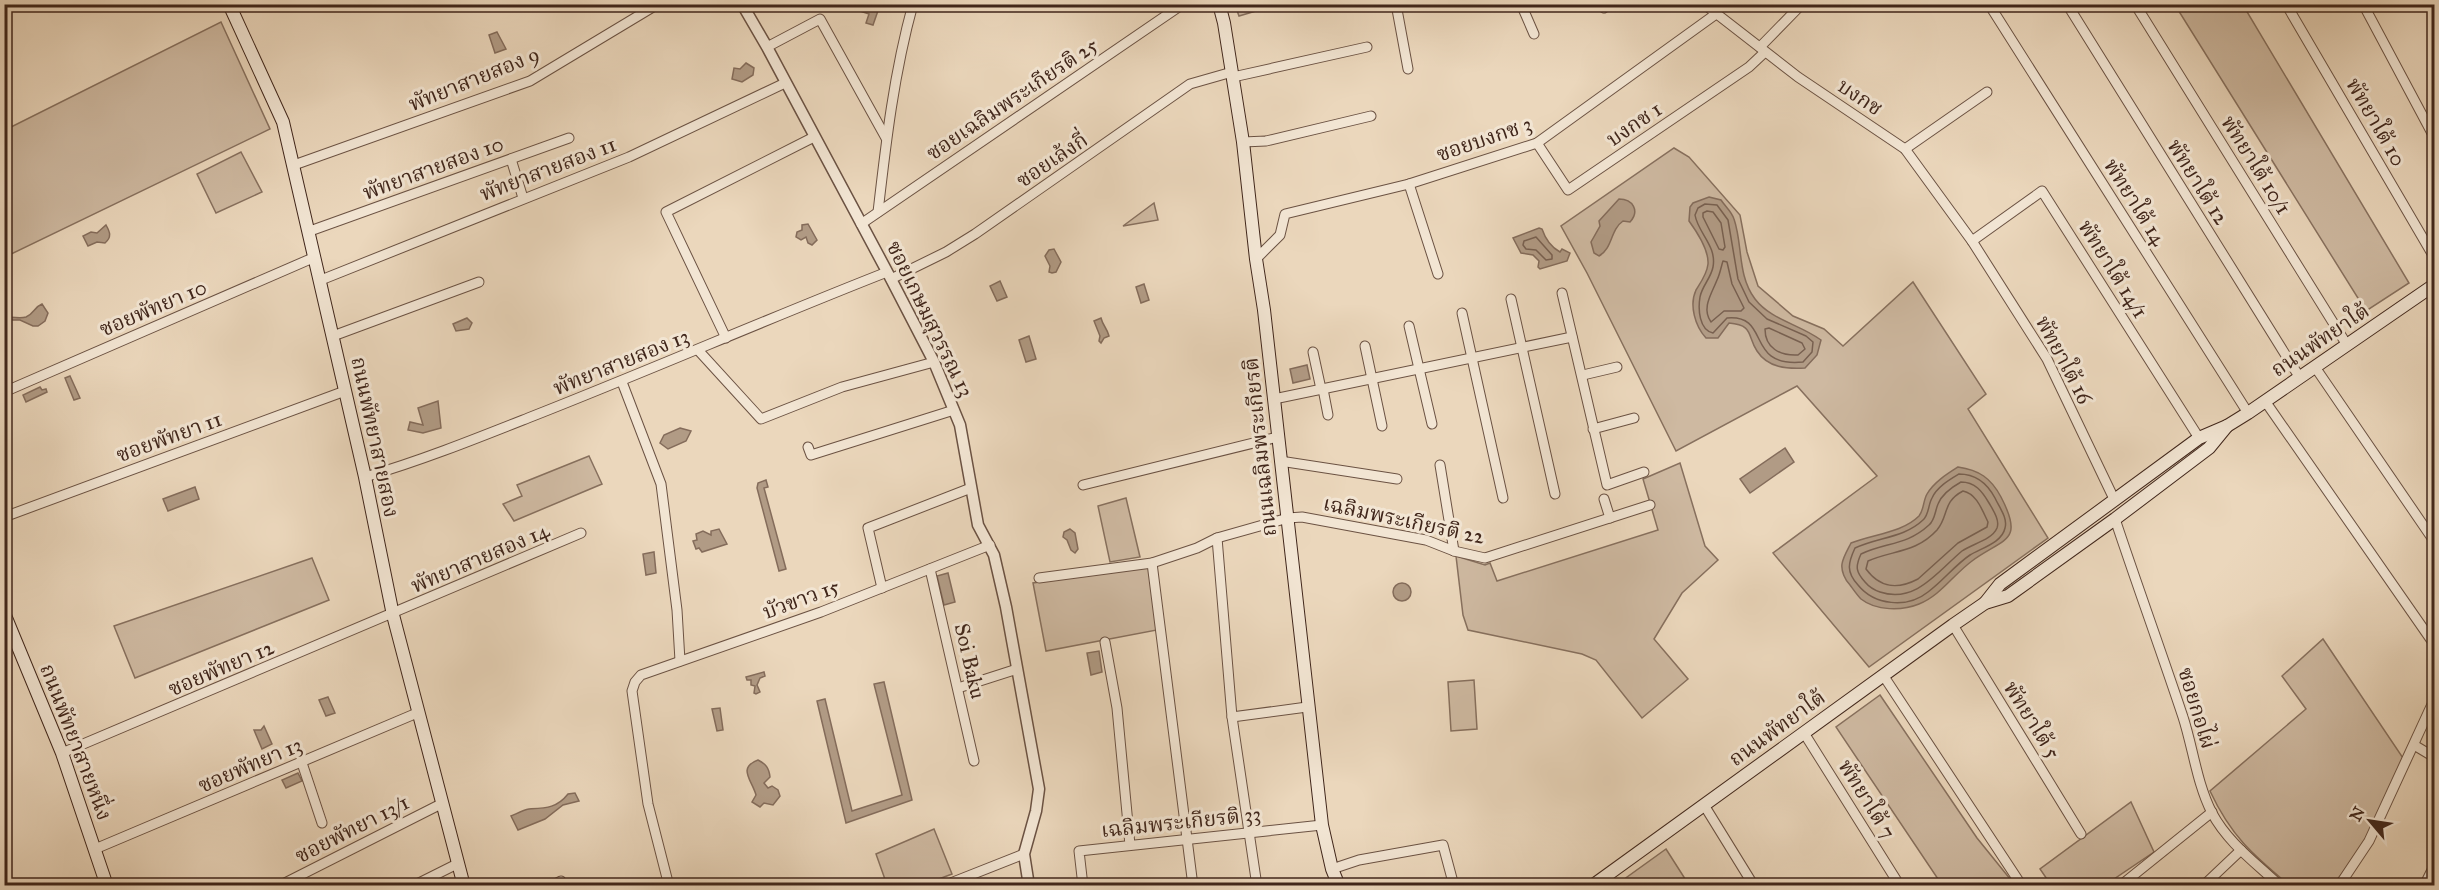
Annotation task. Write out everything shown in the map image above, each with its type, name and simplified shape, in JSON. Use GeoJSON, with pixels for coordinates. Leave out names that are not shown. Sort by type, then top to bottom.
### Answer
{"type":"FeatureCollection","features":[{"type":"Feature","properties":{"kind":"main road","name":"ถนนพัทยาสายสอง"},"geometry":{"type":"LineString","coordinates":[[229,4],[283,122],[365,477],[393,615],[464,885]]}},
{"type":"Feature","properties":{"kind":"main road","name":"ถนนเฉลิมพระเกียรติ"},"geometry":{"type":"LineString","coordinates":[[1219,4],[1244,142],[1322,825],[1332,869],[1339,885]]}},
{"type":"Feature","properties":{"kind":"main road","name":"ถนนพัทยาใต้"},"geometry":{"type":"LineString","coordinates":[[1592,885],[1985,603],[2000,584],[2199,438],[2248,414],[2434,285]]}},
{"type":"Feature","properties":{"kind":"main road","name":"ถนนพัทยาใต้"},"geometry":{"type":"LineString","coordinates":[[1985,603],[2008,596],[2115,519],[2209,448],[2227,426]]}},
{"type":"Feature","properties":{"kind":"main road","name":"ถนนพัทยาสายหนึ่ง"},"geometry":{"type":"LineString","coordinates":[[4,614],[62,753],[107,885]]}},
{"type":"Feature","properties":{"kind":"street","name":"พัทยาสายสอง 9"},"geometry":{"type":"LineString","coordinates":[[294,165],[530,81],[658,4]]}},
{"type":"Feature","properties":{"kind":"street","name":"ซอยเกษมสุวรรณ 13"},"geometry":{"type":"LineString","coordinates":[[742,4],[889,275],[934,362],[960,425],[978,525],[990,545],[1006,607],[1039,789],[1036,811],[1024,854],[1029,885]]}},
{"type":"Feature","properties":{"kind":"street"},"geometry":{"type":"LineString","coordinates":[[878,212],[886,138],[899,56],[913,4]]}},
{"type":"Feature","properties":{"kind":"street","name":"ซอยเฉลิมพระเกียรติ 25"},"geometry":{"type":"LineString","coordinates":[[861,224],[1183,4]]}},
{"type":"Feature","properties":{"kind":"street"},"geometry":{"type":"LineString","coordinates":[[1396,4],[1408,69]]}},
{"type":"Feature","properties":{"kind":"street"},"geometry":{"type":"LineString","coordinates":[[1521,4],[1534,34]]}},
{"type":"Feature","properties":{"kind":"street","name":"บงกช"},"geometry":{"type":"LineString","coordinates":[[1704,4],[1798,77],[1905,149],[1972,241]]}},
{"type":"Feature","properties":{"kind":"street"},"geometry":{"type":"LineString","coordinates":[[1763,50],[1802,4]]}},
{"type":"Feature","properties":{"kind":"street","name":"พัทยาใต้ 12"},"geometry":{"type":"LineString","coordinates":[[2067,4],[2300,378]]}},
{"type":"Feature","properties":{"kind":"street","name":"พัทยาใต้ 10/1"},"geometry":{"type":"LineString","coordinates":[[2134,4],[2347,345]]}},
{"type":"Feature","properties":{"kind":"street","name":"พัทยาใต้ 10"},"geometry":{"type":"LineString","coordinates":[[2286,4],[2434,257]]}},
{"type":"Feature","properties":{"kind":"street"},"geometry":{"type":"LineString","coordinates":[[2363,4],[2434,137]]}},
{"type":"Feature","properties":{"kind":"street","name":"พัทยาใต้ 14"},"geometry":{"type":"LineString","coordinates":[[1992,9],[2248,414]]}},
{"type":"Feature","properties":{"kind":"street","name":"ซอยบงกช 3"},"geometry":{"type":"LineString","coordinates":[[1256,260],[1281,235],[1285,214],[1409,184],[1537,143],[1716,14]]}},
{"type":"Feature","properties":{"kind":"street"},"geometry":{"type":"LineString","coordinates":[[767,47],[820,19],[886,138]]}},
{"type":"Feature","properties":{"kind":"street","name":"ซอยเล้งกี่"},"geometry":{"type":"LineString","coordinates":[[889,275],[946,252],[975,234],[1190,84],[1367,47]]}},
{"type":"Feature","properties":{"kind":"street","name":"บงกช 1"},"geometry":{"type":"LineString","coordinates":[[1537,143],[1568,190],[1749,67],[1763,50]]}},
{"type":"Feature","properties":{"kind":"street","name":"พัทยาสายสอง 11"},"geometry":{"type":"LineString","coordinates":[[321,280],[629,157],[785,83]]}},
{"type":"Feature","properties":{"kind":"street"},"geometry":{"type":"LineString","coordinates":[[1905,149],[1987,92]]}},
{"type":"Feature","properties":{"kind":"street"},"geometry":{"type":"LineString","coordinates":[[1244,142],[1266,141],[1371,116]]}},
{"type":"Feature","properties":{"kind":"street"},"geometry":{"type":"LineString","coordinates":[[726,338],[666,212],[814,137]]}},
{"type":"Feature","properties":{"kind":"street","name":"พัทยาสายสอง 10"},"geometry":{"type":"LineString","coordinates":[[310,231],[569,138]]}},
{"type":"Feature","properties":{"kind":"street"},"geometry":{"type":"LineString","coordinates":[[511,159],[523,198]]}},
{"type":"Feature","properties":{"kind":"street"},"geometry":{"type":"LineString","coordinates":[[1409,184],[1438,274]]}},
{"type":"Feature","properties":{"kind":"street","name":"พัทยาใต้ 14/1"},"geometry":{"type":"LineString","coordinates":[[1972,241],[2042,191],[2199,438]]}},
{"type":"Feature","properties":{"kind":"street","name":"พัทยาใต้ 16"},"geometry":{"type":"LineString","coordinates":[[1972,241],[2047,359],[2115,501]]}},
{"type":"Feature","properties":{"kind":"street","name":"ซอยพัทยา 10"},"geometry":{"type":"LineString","coordinates":[[4,392],[315,257]]}},
{"type":"Feature","properties":{"kind":"street","name":"พัทยาสายสอง 13"},"geometry":{"type":"LineString","coordinates":[[365,477],[485,435],[889,275]]}},
{"type":"Feature","properties":{"kind":"street"},"geometry":{"type":"LineString","coordinates":[[333,336],[479,282]]}},
{"type":"Feature","properties":{"kind":"street"},"geometry":{"type":"LineString","coordinates":[[1562,293],[1607,485],[1644,472]]}},
{"type":"Feature","properties":{"kind":"street"},"geometry":{"type":"LineString","coordinates":[[1511,299],[1555,494]]}},
{"type":"Feature","properties":{"kind":"street"},"geometry":{"type":"LineString","coordinates":[[1462,314],[1503,498]]}},
{"type":"Feature","properties":{"kind":"street"},"geometry":{"type":"LineString","coordinates":[[1409,326],[1432,424]]}},
{"type":"Feature","properties":{"kind":"street"},"geometry":{"type":"LineString","coordinates":[[1274,399],[1572,337]]}},
{"type":"Feature","properties":{"kind":"street"},"geometry":{"type":"LineString","coordinates":[[1365,346],[1382,426]]}},
{"type":"Feature","properties":{"kind":"street"},"geometry":{"type":"LineString","coordinates":[[698,350],[761,419],[842,387],[934,362]]}},
{"type":"Feature","properties":{"kind":"street"},"geometry":{"type":"LineString","coordinates":[[1312,352],[1328,415]]}},
{"type":"Feature","properties":{"kind":"street"},"geometry":{"type":"LineString","coordinates":[[1582,375],[1617,367]]}},
{"type":"Feature","properties":{"kind":"street"},"geometry":{"type":"LineString","coordinates":[[2315,368],[2434,541]]}},
{"type":"Feature","properties":{"kind":"street"},"geometry":{"type":"LineString","coordinates":[[621,382],[661,484],[677,610],[680,661]]}},
{"type":"Feature","properties":{"kind":"street","name":"ซอยพัทยา 11"},"geometry":{"type":"LineString","coordinates":[[4,517],[345,391]]}},
{"type":"Feature","properties":{"kind":"street"},"geometry":{"type":"LineString","coordinates":[[2265,401],[2434,644]]}},
{"type":"Feature","properties":{"kind":"street"},"geometry":{"type":"LineString","coordinates":[[808,447],[811,455],[954,410]]}},
{"type":"Feature","properties":{"kind":"street"},"geometry":{"type":"LineString","coordinates":[[1593,429],[1634,418]]}},
{"type":"Feature","properties":{"kind":"street"},"geometry":{"type":"LineString","coordinates":[[1083,484],[1278,438]]}},
{"type":"Feature","properties":{"kind":"street"},"geometry":{"type":"LineString","coordinates":[[1280,461],[1396,479]]}},
{"type":"Feature","properties":{"kind":"street"},"geometry":{"type":"LineString","coordinates":[[1440,465],[1454,551]]}},
{"type":"Feature","properties":{"kind":"street"},"geometry":{"type":"LineString","coordinates":[[882,588],[868,528],[971,488]]}},
{"type":"Feature","properties":{"kind":"street"},"geometry":{"type":"LineString","coordinates":[[1604,499],[1610,518]]}},
{"type":"Feature","properties":{"kind":"street","name":"เฉลิมพระเกียรติ 22"},"geometry":{"type":"LineString","coordinates":[[1039,578],[1152,563],[1197,548],[1216,538],[1302,517],[1426,540],[1454,551],[1485,558],[1650,505]]}},
{"type":"Feature","properties":{"kind":"street","name":"ซอยกอไผ่"},"geometry":{"type":"LineString","coordinates":[[2115,519],[2212,812],[2241,850],[2280,885]]}},
{"type":"Feature","properties":{"kind":"street","name":"พัทยาสายสอง 14"},"geometry":{"type":"LineString","coordinates":[[393,615],[581,533]]}},
{"type":"Feature","properties":{"kind":"street"},"geometry":{"type":"LineString","coordinates":[[1216,538],[1232,717],[1257,885]]}},
{"type":"Feature","properties":{"kind":"street","name":"บัวขาว 15"},"geometry":{"type":"LineString","coordinates":[[669,885],[648,804],[632,691],[640,675],[806,617],[990,545]]}},
{"type":"Feature","properties":{"kind":"street"},"geometry":{"type":"LineString","coordinates":[[1152,563],[1193,885]]}},
{"type":"Feature","properties":{"kind":"street","name":"Soi Baku"},"geometry":{"type":"LineString","coordinates":[[930,568],[974,761]]}},
{"type":"Feature","properties":{"kind":"street","name":"ซอยพัทยา 12"},"geometry":{"type":"LineString","coordinates":[[62,753],[393,615]]}},
{"type":"Feature","properties":{"kind":"street","name":"พัทยาใต้ 5"},"geometry":{"type":"LineString","coordinates":[[1953,625],[2081,834]]}},
{"type":"Feature","properties":{"kind":"street"},"geometry":{"type":"LineString","coordinates":[[1105,642],[1117,708],[1130,845]]}},
{"type":"Feature","properties":{"kind":"street"},"geometry":{"type":"LineString","coordinates":[[958,688],[1017,669]]}},
{"type":"Feature","properties":{"kind":"street"},"geometry":{"type":"LineString","coordinates":[[1883,675],[2022,885]]}},
{"type":"Feature","properties":{"kind":"street"},"geometry":{"type":"LineString","coordinates":[[2339,885],[2369,841],[2434,700]]}},
{"type":"Feature","properties":{"kind":"street"},"geometry":{"type":"LineString","coordinates":[[1232,717],[1307,707]]}},
{"type":"Feature","properties":{"kind":"street","name":"ซอยพัทยา 13"},"geometry":{"type":"LineString","coordinates":[[95,849],[417,713]]}},
{"type":"Feature","properties":{"kind":"street","name":"พัทยาใต้ 7"},"geometry":{"type":"LineString","coordinates":[[1804,733],[1900,885]]}},
{"type":"Feature","properties":{"kind":"street"},"geometry":{"type":"LineString","coordinates":[[2414,745],[2434,757]]}},
{"type":"Feature","properties":{"kind":"street"},"geometry":{"type":"LineString","coordinates":[[303,763],[321,823]]}},
{"type":"Feature","properties":{"kind":"street","name":"ซอยพัทยา 13/1"},"geometry":{"type":"LineString","coordinates":[[279,885],[441,804]]}},
{"type":"Feature","properties":{"kind":"street"},"geometry":{"type":"LineString","coordinates":[[1704,805],[1754,885]]}},
{"type":"Feature","properties":{"kind":"street"},"geometry":{"type":"LineString","coordinates":[[2120,885],[2212,812]]}},
{"type":"Feature","properties":{"kind":"street","name":"เฉลิมพระเกียรติ 33"},"geometry":{"type":"LineString","coordinates":[[1083,885],[1078,850],[1322,825]]}},
{"type":"Feature","properties":{"kind":"street"},"geometry":{"type":"LineString","coordinates":[[1332,869],[1359,860],[1443,845],[1454,885]]}},
{"type":"Feature","properties":{"kind":"street"},"geometry":{"type":"LineString","coordinates":[[2203,885],[2241,850]]}},
{"type":"Feature","properties":{"kind":"street"},"geometry":{"type":"LineString","coordinates":[[943,885],[1024,854]]}},
{"type":"Feature","properties":{"kind":"street"},"geometry":{"type":"LineString","coordinates":[[413,885],[458,864]]}},
{"type":"Feature","properties":{"kind":"street"},"geometry":{"type":"LineString","coordinates":[[2424,885],[2434,866]]}},
{"type":"Feature","properties":{"kind":"street"},"geometry":{"type":"LineString","coordinates":[[551,885],[561,881],[559,885]]}},
{"type":"Feature","properties":{"kind":"shaded area"},"geometry":{"type":"Polygon","coordinates":[[[1235,5],[1265,5],[1266,8],[1239,16],[1235,5]]]}},
{"type":"Feature","properties":{"kind":"shaded area"},"geometry":{"type":"Polygon","coordinates":[[[2175,5],[2243,5],[2409,283],[2366,311],[2175,5]]]}},
{"type":"Feature","properties":{"kind":"shaded area"},"geometry":{"type":"Polygon","coordinates":[[[221,22],[270,129],[5,257],[5,130],[221,22]]]}},
{"type":"Feature","properties":{"kind":"shaded area"},"geometry":{"type":"Polygon","coordinates":[[[1674,148],[1689,157],[1740,215],[1747,252],[1758,286],[1793,316],[1824,329],[1843,346],[1913,282],[1986,394],[1968,409],[2048,538],[1869,667],[1773,553],[1877,476],[1797,386],[1676,451],[1561,226],[1674,148]]]}},
{"type":"Feature","properties":{"kind":"shaded area"},"geometry":{"type":"Polygon","coordinates":[[[241,152],[262,192],[216,213],[197,174],[241,152]]]}},
{"type":"Feature","properties":{"kind":"shaded area"},"geometry":{"type":"Polygon","coordinates":[[[1154,203],[1158,220],[1123,226],[1154,203]]]}},
{"type":"Feature","properties":{"kind":"shaded area"},"geometry":{"type":"Polygon","coordinates":[[[589,456],[602,484],[514,521],[503,504],[522,496],[517,485],[589,456]]]}},
{"type":"Feature","properties":{"kind":"shaded area"},"geometry":{"type":"Polygon","coordinates":[[[1680,463],[1705,546],[1718,560],[1682,593],[1654,639],[1688,679],[1642,718],[1596,660],[1582,654],[1468,630],[1463,615],[1456,556],[1485,565],[1490,563],[1497,581],[1658,530],[1643,479],[1680,463]]]}},
{"type":"Feature","properties":{"kind":"shaded area"},"geometry":{"type":"Polygon","coordinates":[[[1126,498],[1140,557],[1110,562],[1098,506],[1126,498]]]}},
{"type":"Feature","properties":{"kind":"shaded area"},"geometry":{"type":"Polygon","coordinates":[[[312,558],[329,600],[135,678],[114,626],[312,558]]]}},
{"type":"Feature","properties":{"kind":"shaded area"},"geometry":{"type":"Polygon","coordinates":[[[1146,567],[1150,570],[1157,630],[1046,651],[1033,583],[1146,567]]]}},
{"type":"Feature","properties":{"kind":"shaded area"},"geometry":{"type":"Polygon","coordinates":[[[2323,639],[2403,758],[2364,841],[2344,872],[2332,885],[2289,885],[2264,864],[2234,832],[2210,791],[2306,709],[2282,676],[2323,639]]]}},
{"type":"Feature","properties":{"kind":"shaded area"},"geometry":{"type":"Polygon","coordinates":[[[1474,680],[1477,729],[1451,731],[1448,682],[1474,680]]]}},
{"type":"Feature","properties":{"kind":"shaded area"},"geometry":{"type":"Polygon","coordinates":[[[1880,695],[1977,838],[2015,885],[1942,885],[1836,727],[1880,695]]]}},
{"type":"Feature","properties":{"kind":"shaded area"},"geometry":{"type":"Polygon","coordinates":[[[2131,802],[2154,852],[2105,885],[2051,885],[2040,869],[2131,802]]]}},
{"type":"Feature","properties":{"kind":"shaded area"},"geometry":{"type":"Polygon","coordinates":[[[934,829],[952,874],[923,885],[887,885],[876,854],[934,829]]]}},
{"type":"Feature","properties":{"kind":"shaded area"},"geometry":{"type":"Polygon","coordinates":[[[1666,849],[1689,885],[1616,885],[1666,849]]]}},
{"type":"Feature","properties":{"kind":"water"},"geometry":{"type":"Polygon","coordinates":[[[859,5],[880,5],[873,25],[866,23],[869,14],[857,10],[859,5]]]}},
{"type":"Feature","properties":{"kind":"water"},"geometry":{"type":"Polygon","coordinates":[[[497,32],[506,49],[495,53],[489,35],[497,32]]]}},
{"type":"Feature","properties":{"kind":"water"},"geometry":{"type":"Polygon","coordinates":[[[746,63],[754,68],[753,75],[742,82],[732,79],[734,68],[740,69],[746,63]]]}},
{"type":"Feature","properties":{"kind":"water"},"geometry":{"type":"Polygon","coordinates":[[[1709,197],[1721,200],[1733,216],[1745,280],[1755,299],[1777,317],[1821,340],[1817,355],[1805,368],[1785,368],[1761,357],[1749,332],[1743,326],[1729,323],[1718,338],[1706,338],[1699,328],[1694,315],[1693,302],[1696,290],[1704,278],[1708,259],[1702,241],[1689,221],[1690,207],[1693,203],[1709,197]]]}},
{"type":"Feature","properties":{"kind":"water"},"geometry":{"type":"Polygon","coordinates":[[[1619,199],[1628,201],[1634,206],[1633,218],[1630,222],[1623,221],[1619,225],[1604,253],[1599,256],[1594,253],[1591,242],[1600,226],[1599,221],[1619,199]]]}},
{"type":"Feature","properties":{"kind":"water"},"geometry":{"type":"Polygon","coordinates":[[[808,224],[817,240],[812,245],[808,243],[806,237],[801,240],[796,237],[797,232],[802,230],[802,225],[808,224]]]}},
{"type":"Feature","properties":{"kind":"water"},"geometry":{"type":"Polygon","coordinates":[[[106,225],[110,234],[109,239],[105,243],[97,242],[88,246],[83,236],[91,232],[97,233],[106,225]]]}},
{"type":"Feature","properties":{"kind":"water"},"geometry":{"type":"Polygon","coordinates":[[[1539,228],[1557,250],[1560,252],[1562,249],[1570,253],[1567,261],[1540,269],[1539,261],[1533,255],[1521,253],[1513,238],[1539,228]]]}},
{"type":"Feature","properties":{"kind":"water"},"geometry":{"type":"Polygon","coordinates":[[[1054,249],[1061,262],[1056,272],[1052,273],[1049,272],[1050,266],[1045,256],[1049,250],[1054,249]]]}},
{"type":"Feature","properties":{"kind":"water"},"geometry":{"type":"Polygon","coordinates":[[[1000,281],[1007,297],[997,301],[990,286],[1000,281]]]}},
{"type":"Feature","properties":{"kind":"water"},"geometry":{"type":"Polygon","coordinates":[[[1144,284],[1149,300],[1141,303],[1136,287],[1144,284]]]}},
{"type":"Feature","properties":{"kind":"water"},"geometry":{"type":"Polygon","coordinates":[[[42,304],[48,313],[45,321],[38,326],[20,320],[7,320],[5,325],[5,318],[26,317],[42,304]]]}},
{"type":"Feature","properties":{"kind":"water"},"geometry":{"type":"Polygon","coordinates":[[[467,318],[472,323],[469,329],[456,331],[453,324],[467,318]]]}},
{"type":"Feature","properties":{"kind":"water"},"geometry":{"type":"Polygon","coordinates":[[[1101,318],[1109,336],[1101,343],[1094,321],[1101,318]]]}},
{"type":"Feature","properties":{"kind":"water"},"geometry":{"type":"Polygon","coordinates":[[[1029,336],[1036,359],[1026,362],[1019,340],[1029,336]]]}},
{"type":"Feature","properties":{"kind":"water"},"geometry":{"type":"Polygon","coordinates":[[[1307,365],[1310,379],[1293,383],[1290,369],[1307,365]]]}},
{"type":"Feature","properties":{"kind":"water"},"geometry":{"type":"Polygon","coordinates":[[[70,376],[80,398],[74,400],[65,378],[70,376]]]}},
{"type":"Feature","properties":{"kind":"water"},"geometry":{"type":"Polygon","coordinates":[[[40,387],[42,390],[46,389],[47,392],[26,402],[23,395],[40,387]]]}},
{"type":"Feature","properties":{"kind":"water"},"geometry":{"type":"Polygon","coordinates":[[[438,401],[441,428],[423,433],[408,430],[410,422],[423,425],[418,408],[438,401]]]}},
{"type":"Feature","properties":{"kind":"water"},"geometry":{"type":"Polygon","coordinates":[[[680,428],[691,431],[686,441],[668,449],[660,443],[664,435],[680,428]]]}},
{"type":"Feature","properties":{"kind":"water"},"geometry":{"type":"Polygon","coordinates":[[[1785,448],[1794,462],[1750,493],[1740,479],[1785,448]]]}},
{"type":"Feature","properties":{"kind":"water"},"geometry":{"type":"Polygon","coordinates":[[[1958,467],[1984,476],[1997,490],[2011,523],[2011,531],[2007,538],[1965,566],[1934,596],[1919,604],[1889,609],[1874,606],[1861,599],[1846,581],[1842,570],[1843,559],[1851,543],[1896,530],[1912,522],[1921,514],[1926,497],[1933,486],[1958,467]]]}},
{"type":"Feature","properties":{"kind":"water"},"geometry":{"type":"Polygon","coordinates":[[[766,480],[768,487],[764,488],[786,569],[779,571],[757,488],[758,483],[766,480]]]}},
{"type":"Feature","properties":{"kind":"water"},"geometry":{"type":"Polygon","coordinates":[[[195,487],[199,499],[168,511],[163,499],[195,487]]]}},
{"type":"Feature","properties":{"kind":"water"},"geometry":{"type":"Polygon","coordinates":[[[719,529],[727,544],[702,552],[699,548],[696,549],[693,541],[697,540],[696,534],[703,531],[711,535],[711,531],[719,529]]]}},
{"type":"Feature","properties":{"kind":"water"},"geometry":{"type":"Polygon","coordinates":[[[1070,529],[1075,533],[1078,549],[1075,553],[1063,537],[1064,532],[1070,529]]]}},
{"type":"Feature","properties":{"kind":"water"},"geometry":{"type":"Polygon","coordinates":[[[654,552],[656,573],[646,575],[643,554],[654,552]]]}},
{"type":"Feature","properties":{"kind":"water"},"geometry":{"type":"Polygon","coordinates":[[[948,573],[955,602],[944,605],[937,576],[948,573]]]}},
{"type":"Feature","properties":{"kind":"water"},"geometry":{"type":"Polygon","coordinates":[[[1398,583],[1406,583],[1411,588],[1409,599],[1398,601],[1393,596],[1393,588],[1398,583]]]}},
{"type":"Feature","properties":{"kind":"water"},"geometry":{"type":"Polygon","coordinates":[[[1099,651],[1102,672],[1091,675],[1087,653],[1099,651]]]}},
{"type":"Feature","properties":{"kind":"water"},"geometry":{"type":"Polygon","coordinates":[[[764,672],[765,676],[760,678],[757,685],[760,692],[756,694],[754,693],[755,686],[751,685],[751,680],[747,680],[746,677],[764,672]]]}},
{"type":"Feature","properties":{"kind":"water"},"geometry":{"type":"Polygon","coordinates":[[[884,682],[912,800],[846,823],[817,701],[825,699],[852,811],[902,795],[874,684],[884,682]]]}},
{"type":"Feature","properties":{"kind":"water"},"geometry":{"type":"Polygon","coordinates":[[[328,697],[335,713],[326,716],[319,700],[328,697]]]}},
{"type":"Feature","properties":{"kind":"water"},"geometry":{"type":"Polygon","coordinates":[[[720,708],[723,730],[717,731],[712,709],[720,708]]]}},
{"type":"Feature","properties":{"kind":"water"},"geometry":{"type":"Polygon","coordinates":[[[264,726],[272,744],[262,749],[254,730],[261,730],[264,726]]]}},
{"type":"Feature","properties":{"kind":"water"},"geometry":{"type":"Polygon","coordinates":[[[758,760],[769,771],[770,777],[764,783],[768,788],[772,786],[778,790],[780,796],[773,805],[764,803],[760,807],[752,802],[756,795],[747,771],[752,763],[758,760]]]}},
{"type":"Feature","properties":{"kind":"water"},"geometry":{"type":"Polygon","coordinates":[[[298,773],[302,781],[286,788],[282,780],[298,773]]]}},
{"type":"Feature","properties":{"kind":"water"},"geometry":{"type":"Polygon","coordinates":[[[575,793],[579,801],[563,805],[545,819],[518,830],[511,816],[527,810],[551,806],[560,802],[568,794],[575,793]]]}}]}
